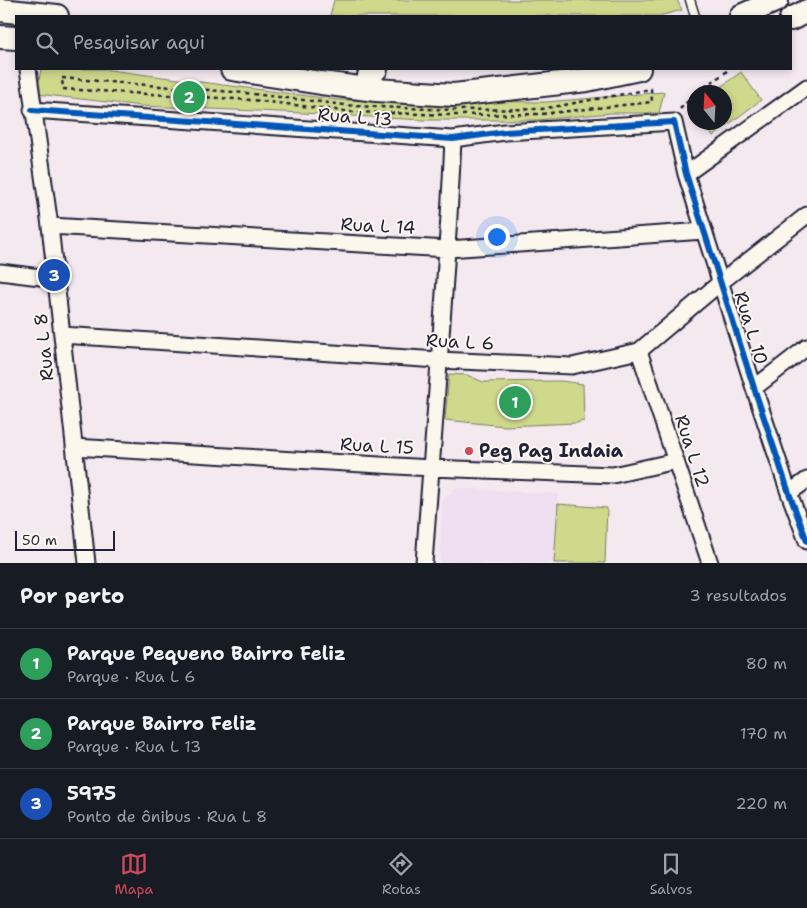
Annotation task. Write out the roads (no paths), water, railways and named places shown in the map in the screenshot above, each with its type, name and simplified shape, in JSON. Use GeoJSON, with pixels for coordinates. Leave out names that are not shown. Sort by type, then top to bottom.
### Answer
{"type":"FeatureCollection","features":[{"type":"Feature","properties":{"kind":"main road"},"geometry":{"type":"LineString","coordinates":[[743,15],[777,0]]}},
{"type":"Feature","properties":{"kind":"main road"},"geometry":{"type":"LineString","coordinates":[[0,10],[48,15]]}},
{"type":"Feature","properties":{"kind":"main road"},"geometry":{"type":"LineString","coordinates":[[792,18],[807,11]]}},
{"type":"Feature","properties":{"kind":"main road"},"geometry":{"type":"LineString","coordinates":[[0,37],[15,38]]}},
{"type":"Feature","properties":{"kind":"main road"},"geometry":{"type":"LineString","coordinates":[[238,70],[321,83],[376,79],[454,95],[588,80],[634,70]]}},
{"type":"Feature","properties":{"kind":"main road"},"geometry":{"type":"LineString","coordinates":[[321,83],[346,70]]}},
{"type":"Feature","properties":{"kind":"street","name":"Rua L 8"},"geometry":{"type":"LineString","coordinates":[[28,70],[32,110],[50,226],[87,563]]}},
{"type":"Feature","properties":{"kind":"street"},"geometry":{"type":"LineString","coordinates":[[686,174],[807,87]]}},
{"type":"Feature","properties":{"kind":"street","name":"Rua L 13"},"geometry":{"type":"LineString","coordinates":[[32,110],[453,139],[505,132],[674,122]]}},
{"type":"Feature","properties":{"kind":"street","name":"Rua L 10"},"geometry":{"type":"LineString","coordinates":[[674,122],[686,174],[704,231],[754,388],[807,541]]}},
{"type":"Feature","properties":{"kind":"street"},"geometry":{"type":"LineString","coordinates":[[424,563],[438,360],[448,249],[453,139]]}},
{"type":"Feature","properties":{"kind":"street","name":"Rua L 6"},"geometry":{"type":"LineString","coordinates":[[62,335],[438,360],[572,366],[639,351],[721,282],[807,215]]}},
{"type":"Feature","properties":{"kind":"street","name":"Rua L 14"},"geometry":{"type":"LineString","coordinates":[[50,226],[448,249],[704,231]]}},
{"type":"Feature","properties":{"kind":"street"},"geometry":{"type":"LineString","coordinates":[[0,272],[56,279]]}},
{"type":"Feature","properties":{"kind":"street"},"geometry":{"type":"LineString","coordinates":[[754,388],[807,346]]}},
{"type":"Feature","properties":{"kind":"street","name":"Rua L 12"},"geometry":{"type":"LineString","coordinates":[[639,351],[710,563]]}},
{"type":"Feature","properties":{"kind":"street","name":"Rua L 15"},"geometry":{"type":"LineString","coordinates":[[74,447],[431,468],[613,475],[676,461]]}},
{"type":"Feature","properties":{"kind":"street"},"geometry":{"type":"LineString","coordinates":[[789,493],[807,480]]}},
{"type":"Feature","properties":{"kind":"lane"},"geometry":{"type":"LineString","coordinates":[[690,0],[696,15]]}},
{"type":"Feature","properties":{"kind":"place","name":"Parque Bairro Feliz"},"geometry":{"type":"Point","coordinates":[189,97]}},
{"type":"Feature","properties":{"kind":"place","name":"5975"},"geometry":{"type":"Point","coordinates":[54,275]}},
{"type":"Feature","properties":{"kind":"place","name":"Parque Pequeno Bairro Feliz"},"geometry":{"type":"Point","coordinates":[515,402]}},
{"type":"Feature","properties":{"kind":"place","name":"Peg Pag Indaia"},"geometry":{"type":"Point","coordinates":[469,451]}}]}
